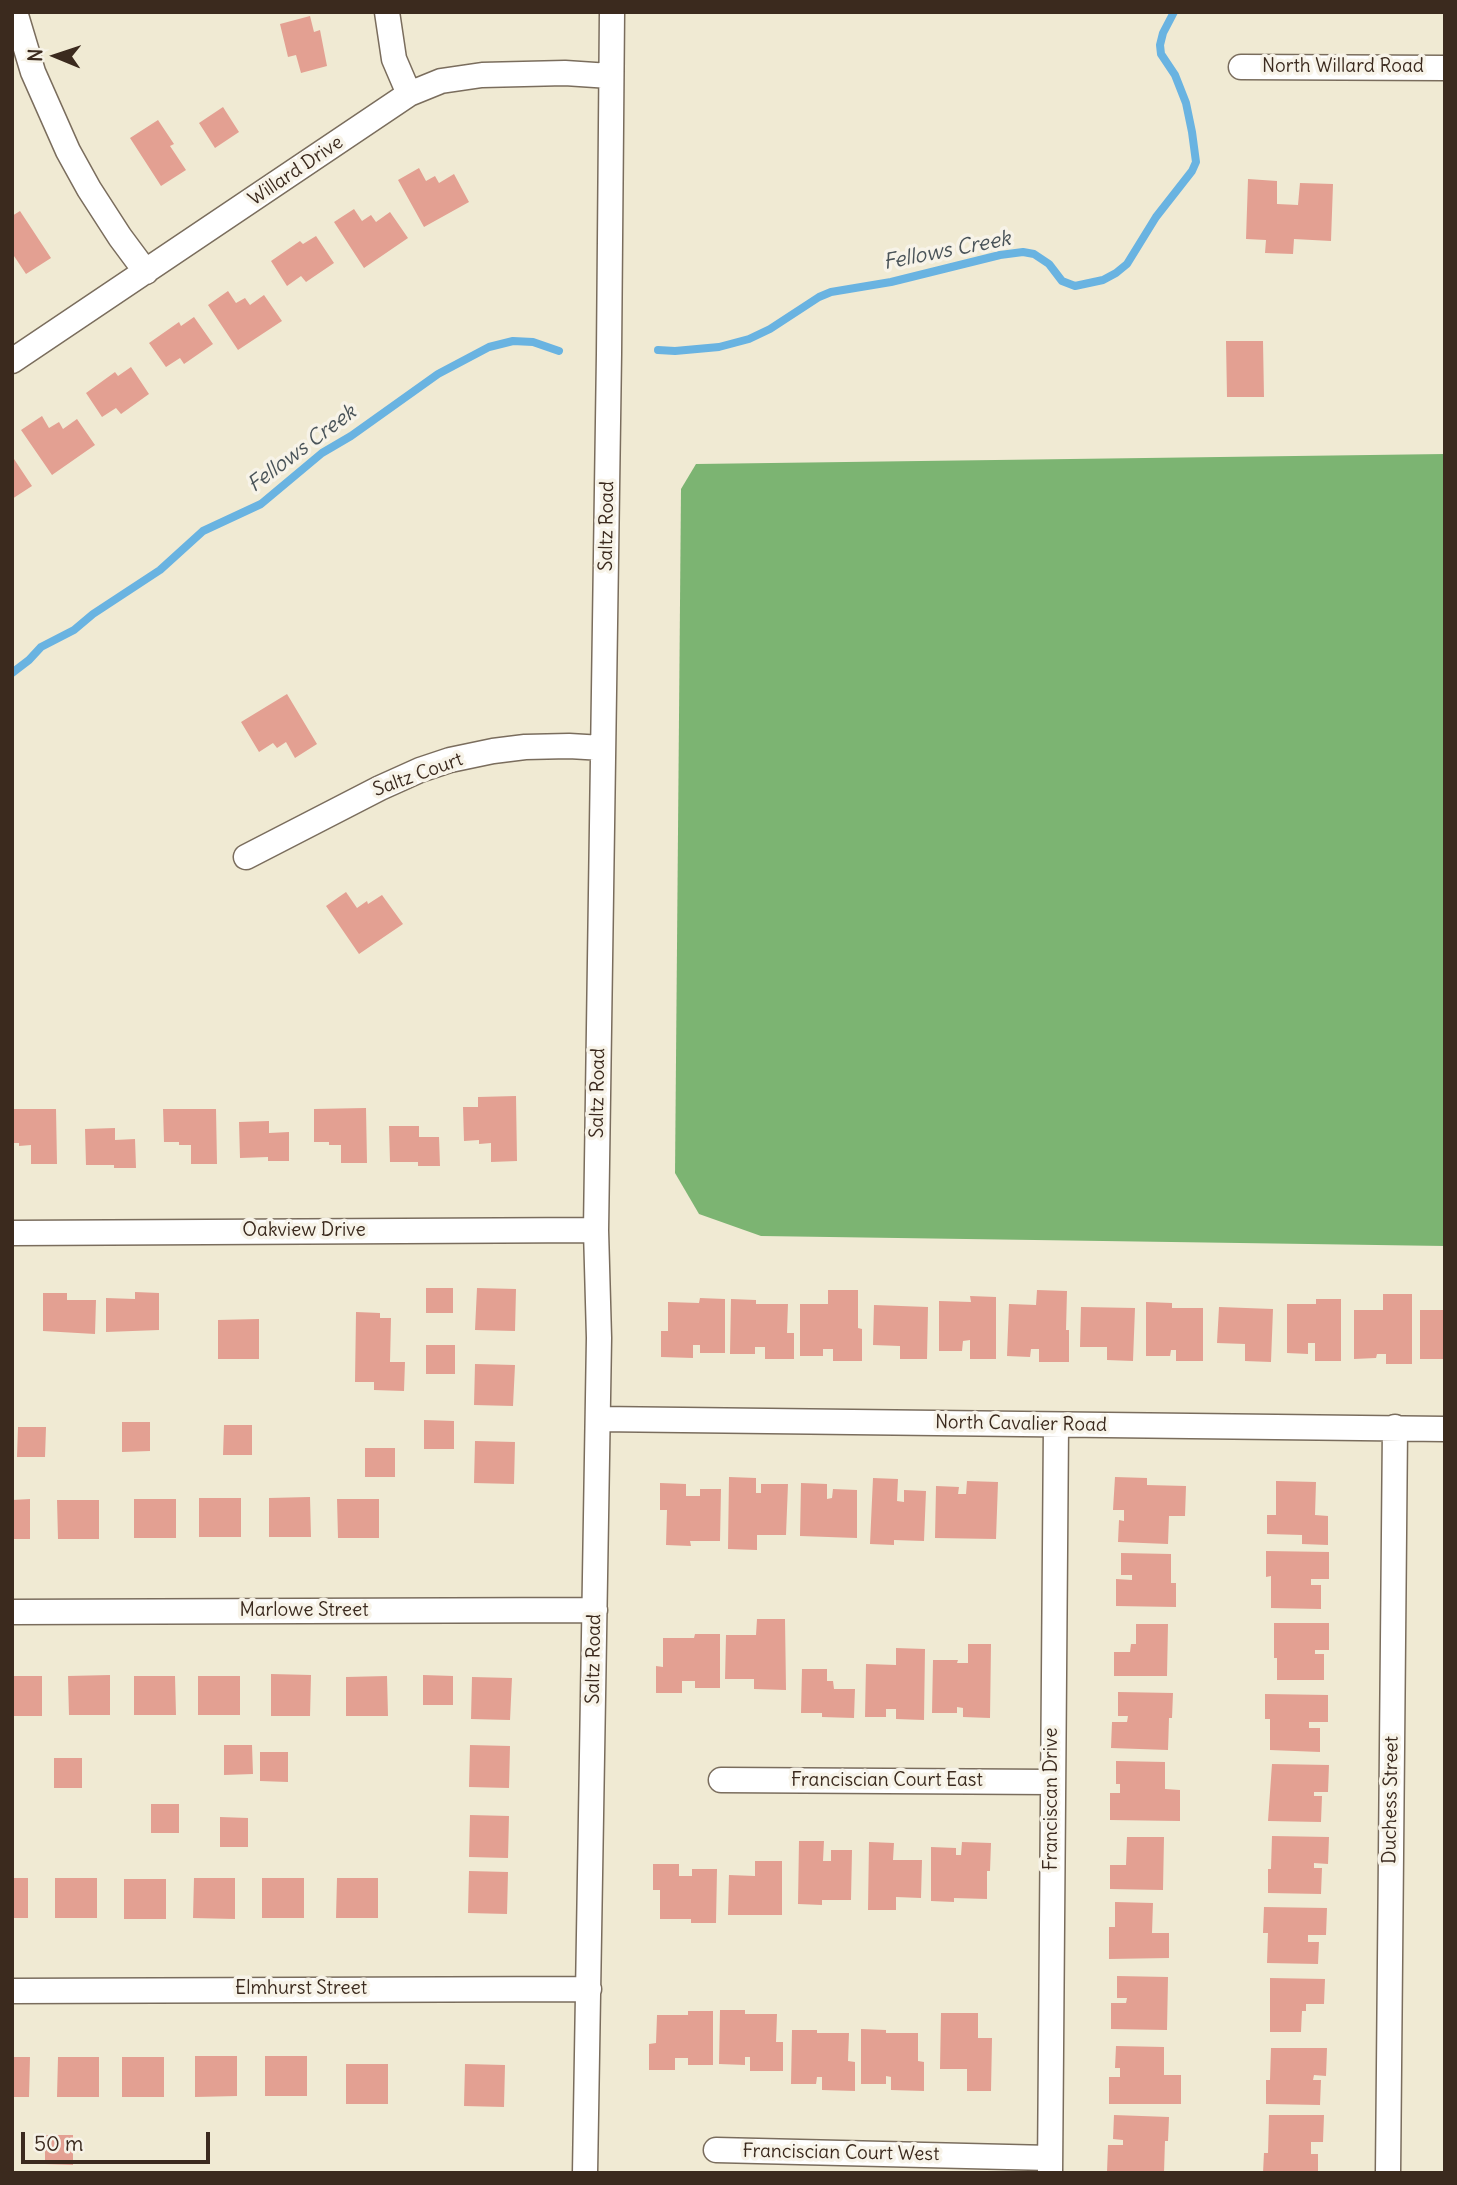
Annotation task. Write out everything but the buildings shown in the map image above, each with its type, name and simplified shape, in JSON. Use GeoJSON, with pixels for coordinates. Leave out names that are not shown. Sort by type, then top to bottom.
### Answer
{"type":"FeatureCollection","features":[{"type":"Feature","properties":{"kind":"street"},"geometry":{"type":"LineString","coordinates":[[15,12],[33,72],[68,151],[89,189],[146,272]]}},
{"type":"Feature","properties":{"kind":"street"},"geometry":{"type":"LineString","coordinates":[[387,12],[394,59],[408,94]]}},
{"type":"Feature","properties":{"kind":"street","name":"Saltz Road"},"geometry":{"type":"LineString","coordinates":[[585,2173],[598,1419],[596,1230],[612,12]]}},
{"type":"Feature","properties":{"kind":"street","name":"North Willard Road"},"geometry":{"type":"LineString","coordinates":[[1241,67],[1445,68]]}},
{"type":"Feature","properties":{"kind":"street","name":"Willard Drive"},"geometry":{"type":"LineString","coordinates":[[12,361],[408,94],[441,81],[482,75],[565,73],[610,76]]}},
{"type":"Feature","properties":{"kind":"street","name":"Saltz Court"},"geometry":{"type":"LineString","coordinates":[[246,857],[380,788],[450,760],[525,747],[603,748]]}},
{"type":"Feature","properties":{"kind":"street","name":"Oakview Drive"},"geometry":{"type":"LineString","coordinates":[[12,1233],[596,1230]]}},
{"type":"Feature","properties":{"kind":"street","name":"North Cavalier Road"},"geometry":{"type":"LineString","coordinates":[[598,1419],[1445,1429]]}},
{"type":"Feature","properties":{"kind":"street","name":"Franciscan Drive"},"geometry":{"type":"LineString","coordinates":[[1050,2165],[1056,1425]]}},
{"type":"Feature","properties":{"kind":"street","name":"Duchess Street"},"geometry":{"type":"LineString","coordinates":[[1388,2173],[1395,1427]]}},
{"type":"Feature","properties":{"kind":"street","name":"Marlowe Street"},"geometry":{"type":"LineString","coordinates":[[12,1612],[595,1610]]}},
{"type":"Feature","properties":{"kind":"street","name":"Franciscian Court East"},"geometry":{"type":"LineString","coordinates":[[721,1780],[1052,1782]]}},
{"type":"Feature","properties":{"kind":"street","name":"Elmhurst Street"},"geometry":{"type":"LineString","coordinates":[[12,1991],[589,1989]]}},
{"type":"Feature","properties":{"kind":"street","name":"Franciscian Court West"},"geometry":{"type":"LineString","coordinates":[[716,2150],[1050,2165]]}},
{"type":"Feature","properties":{"kind":"green space"},"geometry":{"type":"Polygon","coordinates":[[[1445,454],[1445,1246],[761,1236],[699,1214],[675,1173],[681,489],[696,464],[1445,454]]]}},
{"type":"Feature","properties":{"kind":"waterway","name":"Fellows Creek"},"geometry":{"type":"LineString","coordinates":[[658,350],[719,347],[749,339],[831,292],[891,282],[1000,255],[1023,252],[1034,254],[1049,264],[1062,281],[1075,286],[1103,280],[1116,273],[1127,264],[1156,217],[1196,162],[1186,103],[1175,75],[1161,54],[1163,33],[1174,12]]}},
{"type":"Feature","properties":{"kind":"waterway","name":"Fellows Creek"},"geometry":{"type":"LineString","coordinates":[[12,673],[41,647],[74,630],[93,614],[160,570],[203,531],[261,504],[322,453],[351,436],[438,374],[489,347],[513,341],[533,342],[559,351]]}}]}
